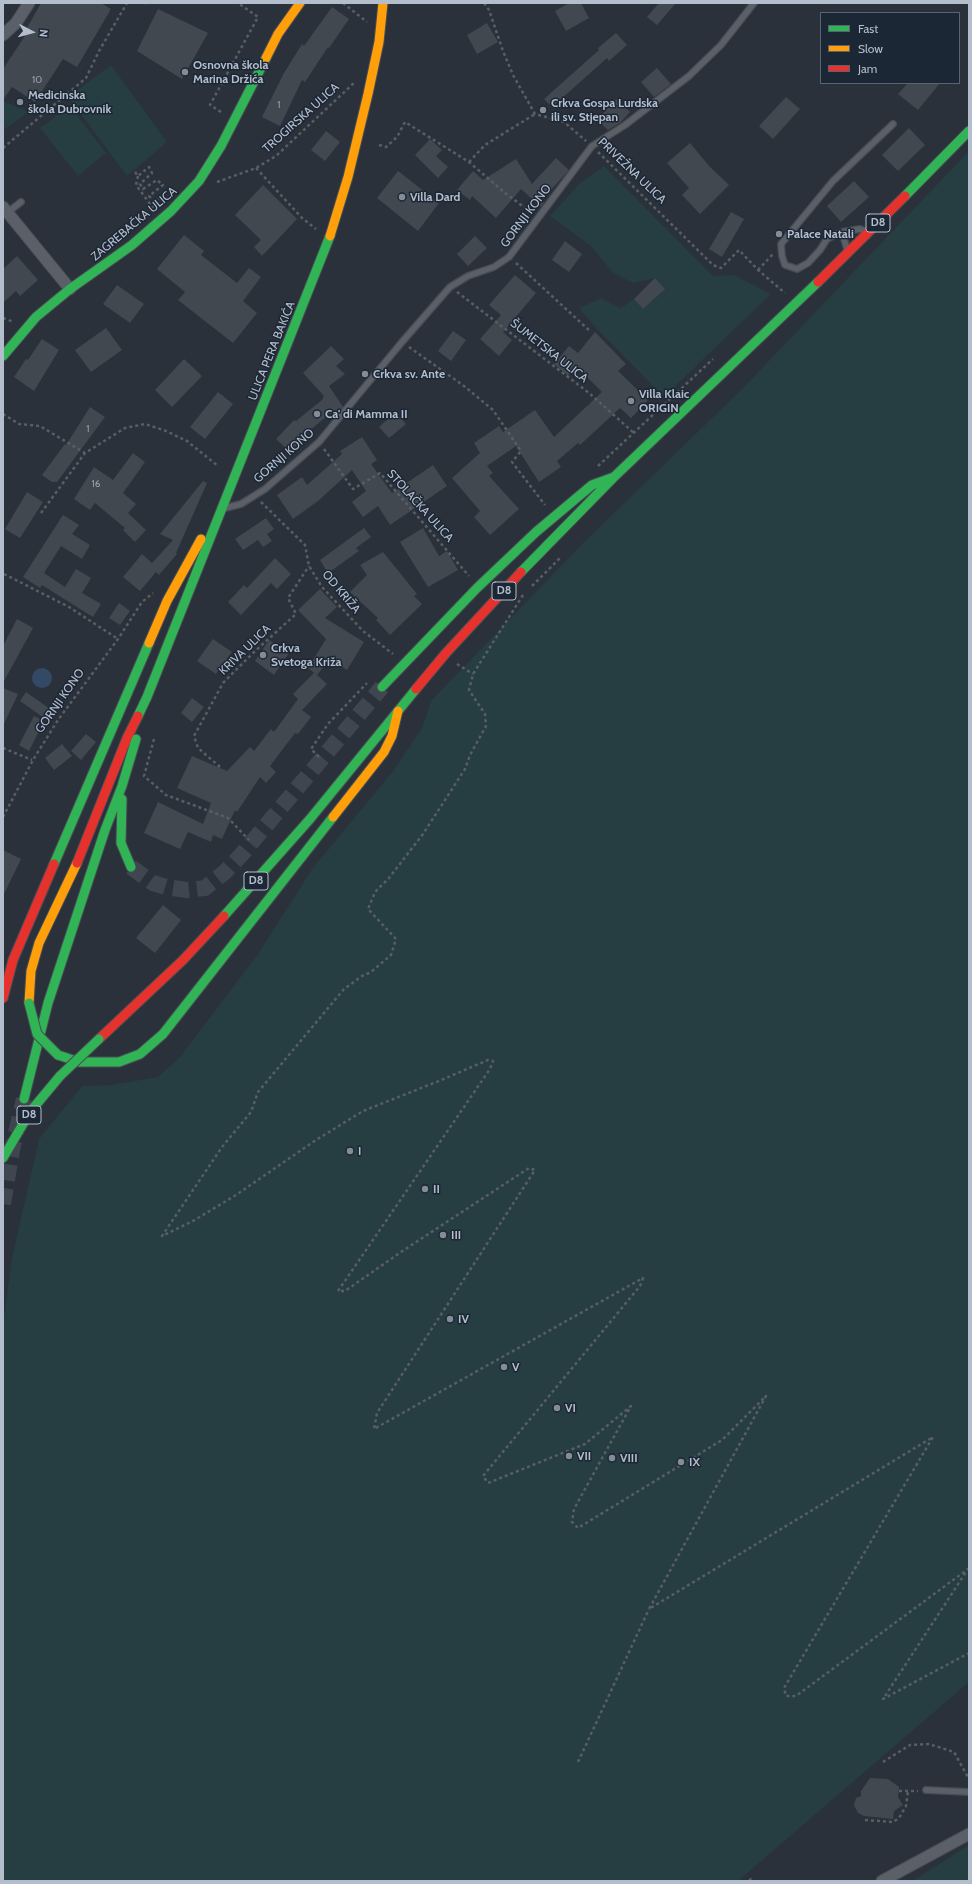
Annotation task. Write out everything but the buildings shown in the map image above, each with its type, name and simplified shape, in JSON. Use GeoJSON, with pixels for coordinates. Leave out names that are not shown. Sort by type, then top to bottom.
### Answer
{"type":"FeatureCollection","features":[{"type":"Feature","properties":{"kind":"main road","name":"ZAGREBAČKA ULICA"},"geometry":{"type":"LineString","coordinates":[[3,356],[36,317],[70,289],[113,259],[161,219],[176,206],[199,181],[210,165],[278,34],[300,3]]}},
{"type":"Feature","properties":{"kind":"main road","name":"ULICA PERA BAKIĆA"},"geometry":{"type":"LineString","coordinates":[[147,696],[220,509],[331,233],[348,177],[368,94],[379,42],[381,6]]}},
{"type":"Feature","properties":{"kind":"main road","name":"D8"},"geometry":{"type":"LineString","coordinates":[[3,1158],[30,1112],[60,1076],[183,960],[238,902],[310,819],[399,709],[482,613],[614,477],[847,255],[969,131]]}},
{"type":"Feature","properties":{"kind":"main road"},"geometry":{"type":"LineString","coordinates":[[382,688],[477,588],[542,527],[577,496],[592,485],[614,477]]}},
{"type":"Feature","properties":{"kind":"main road"},"geometry":{"type":"LineString","coordinates":[[3,998],[13,960],[167,601],[188,561],[220,509]]}},
{"type":"Feature","properties":{"kind":"main road"},"geometry":{"type":"LineString","coordinates":[[147,696],[127,738],[73,873],[38,943],[31,971],[29,1003],[38,1034],[58,1055],[79,1062],[120,1062],[140,1054],[163,1034],[384,752],[392,736],[399,709]]}},
{"type":"Feature","properties":{"kind":"main road"},"geometry":{"type":"LineString","coordinates":[[24,1099],[50,996],[122,786],[147,696]]}},
{"type":"Feature","properties":{"kind":"main road"},"geometry":{"type":"LineString","coordinates":[[122,786],[121,843],[131,867]]}},
{"type":"Feature","properties":{"kind":"street"},"geometry":{"type":"LineString","coordinates":[[3,35],[16,23],[29,3]]}},
{"type":"Feature","properties":{"kind":"street"},"geometry":{"type":"LineString","coordinates":[[5,210],[70,289]]}},
{"type":"Feature","properties":{"kind":"street"},"geometry":{"type":"LineString","coordinates":[[882,1881],[969,1834]]}},
{"type":"Feature","properties":{"kind":"lane","name":"GORNJI KONO"},"geometry":{"type":"LineString","coordinates":[[220,509],[242,504],[265,489],[319,442],[450,287],[468,276],[494,267],[509,257],[592,146],[631,121],[689,76],[721,45],[754,3]]}},
{"type":"Feature","properties":{"kind":"lane"},"geometry":{"type":"LineString","coordinates":[[869,233],[860,228],[842,232],[827,239],[820,250],[808,263],[797,269],[785,265],[782,256],[781,244],[833,181],[893,124]]}},
{"type":"Feature","properties":{"kind":"lane"},"geometry":{"type":"LineString","coordinates":[[5,210],[21,202]]}},
{"type":"Feature","properties":{"kind":"lane"},"geometry":{"type":"LineString","coordinates":[[842,232],[847,246],[847,255]]}},
{"type":"Feature","properties":{"kind":"lane"},"geometry":{"type":"LineString","coordinates":[[926,1790],[969,1792]]}},
{"type":"Feature","properties":{"kind":"path"},"geometry":{"type":"LineString","coordinates":[[3,148],[86,78],[99,51],[127,3]]}},
{"type":"Feature","properties":{"kind":"path"},"geometry":{"type":"LineString","coordinates":[[221,112],[210,105],[258,17],[238,3]]}},
{"type":"Feature","properties":{"kind":"path"},"geometry":{"type":"LineString","coordinates":[[343,3],[367,22]]}},
{"type":"Feature","properties":{"kind":"path"},"geometry":{"type":"LineString","coordinates":[[469,162],[485,145],[535,114],[513,75],[489,10],[484,3]]}},
{"type":"Feature","properties":{"kind":"path","name":"TROGIRSKA ULICA"},"geometry":{"type":"LineString","coordinates":[[213,184],[256,168],[276,156],[356,81]]}},
{"type":"Feature","properties":{"kind":"path","name":"PRIVEŽNA ULICA"},"geometry":{"type":"LineString","coordinates":[[535,114],[564,122],[592,146],[713,265],[721,268],[739,250],[758,270],[796,304]]}},
{"type":"Feature","properties":{"kind":"path"},"geometry":{"type":"LineString","coordinates":[[379,145],[386,147],[397,137],[405,122],[469,162],[505,193],[538,217]]}},
{"type":"Feature","properties":{"kind":"path"},"geometry":{"type":"LineString","coordinates":[[161,219],[136,185],[138,176],[149,167],[152,173],[140,184],[143,189],[157,180],[163,185],[149,196],[154,201],[166,194],[176,206]]}},
{"type":"Feature","properties":{"kind":"path"},"geometry":{"type":"LineString","coordinates":[[256,168],[302,218],[316,229]]}},
{"type":"Feature","properties":{"kind":"path"},"geometry":{"type":"LineString","coordinates":[[135,172],[138,176]]}},
{"type":"Feature","properties":{"kind":"path"},"geometry":{"type":"LineString","coordinates":[[758,270],[781,244]]}},
{"type":"Feature","properties":{"kind":"path"},"geometry":{"type":"LineString","coordinates":[[509,257],[591,332]]}},
{"type":"Feature","properties":{"kind":"path","name":"ŠUMETSKA ULICA"},"geometry":{"type":"LineString","coordinates":[[450,287],[589,393],[634,433]]}},
{"type":"Feature","properties":{"kind":"path"},"geometry":{"type":"LineString","coordinates":[[402,342],[464,386],[493,410],[521,451],[512,462],[549,510]]}},
{"type":"Feature","properties":{"kind":"path"},"geometry":{"type":"LineString","coordinates":[[3,414],[19,424],[40,426],[85,453]]}},
{"type":"Feature","properties":{"kind":"path"},"geometry":{"type":"LineString","coordinates":[[41,513],[85,453],[125,428],[145,424],[166,430],[187,441],[218,466]]}},
{"type":"Feature","properties":{"kind":"path","name":"STOLAČKA ULICA"},"geometry":{"type":"LineString","coordinates":[[319,442],[353,490],[380,473],[474,582]]}},
{"type":"Feature","properties":{"kind":"path","name":"OD KRIŽA"},"geometry":{"type":"LineString","coordinates":[[254,496],[305,545],[309,566],[322,587],[363,631],[394,655],[388,660]]}},
{"type":"Feature","properties":{"kind":"path"},"geometry":{"type":"LineString","coordinates":[[529,589],[560,558]]}},
{"type":"Feature","properties":{"kind":"path","name":"KRIVA ULICA"},"geometry":{"type":"LineString","coordinates":[[220,767],[198,748],[194,736],[223,683],[296,614],[288,598],[309,566]]}},
{"type":"Feature","properties":{"kind":"path"},"geometry":{"type":"LineString","coordinates":[[4,574],[69,607],[118,639]]}},
{"type":"Feature","properties":{"kind":"path"},"geometry":{"type":"LineString","coordinates":[[524,594],[473,674],[469,690],[485,714],[486,726],[470,754],[465,769],[423,834],[389,878],[375,892],[368,909],[384,928],[396,939],[391,955],[371,972],[362,976],[344,989],[258,1092],[251,1112],[222,1147],[162,1236],[193,1221],[236,1195],[316,1140],[363,1112],[488,1060],[493,1061],[490,1068],[338,1292],[345,1292],[401,1252],[529,1168],[535,1170],[377,1412],[374,1429],[643,1278],[640,1286],[483,1476],[488,1483],[585,1444],[631,1406],[574,1509],[572,1522],[578,1528],[722,1440],[766,1396],[649,1610],[578,1762]]}},
{"type":"Feature","properties":{"kind":"path","name":"GORNJI KONO"},"geometry":{"type":"LineString","coordinates":[[3,817],[33,760],[58,720],[118,639],[142,602]]}},
{"type":"Feature","properties":{"kind":"path"},"geometry":{"type":"LineString","coordinates":[[319,757],[311,749],[328,724],[368,682]]}},
{"type":"Feature","properties":{"kind":"path"},"geometry":{"type":"LineString","coordinates":[[154,739],[144,776],[166,795],[228,818],[249,840]]}},
{"type":"Feature","properties":{"kind":"path"},"geometry":{"type":"LineString","coordinates":[[3,748],[33,760]]}},
{"type":"Feature","properties":{"kind":"path"},"geometry":{"type":"LineString","coordinates":[[649,1610],[933,1437],[784,1688],[786,1696],[796,1696],[968,1569],[883,1699],[969,1653]]}},
{"type":"Feature","properties":{"kind":"path"},"geometry":{"type":"LineString","coordinates":[[883,1762],[910,1746],[929,1744],[954,1752],[969,1779]]}},
{"type":"Feature","properties":{"kind":"path"},"geometry":{"type":"LineString","coordinates":[[898,1791],[926,1790]]}},
{"type":"Feature","properties":{"kind":"path"},"geometry":{"type":"LineString","coordinates":[[865,1820],[893,1822],[899,1818],[906,1806],[908,1791]]}},
{"type":"Feature","properties":{"kind":"path"},"geometry":{"type":"LineString","coordinates":[[749,1881],[751,1879],[754,1881]]}},
{"type":"Feature","properties":{"kind":"green space"},"geometry":{"type":"Polygon","coordinates":[[[111,65],[167,142],[127,176],[68,97],[111,65]]]}},
{"type":"Feature","properties":{"kind":"green space"},"geometry":{"type":"Polygon","coordinates":[[[3,101],[29,112],[3,130],[3,101]]]}},
{"type":"Feature","properties":{"kind":"green space"},"geometry":{"type":"Polygon","coordinates":[[[70,106],[106,153],[78,176],[40,128],[70,106]]]}},
{"type":"Feature","properties":{"kind":"green space"},"geometry":{"type":"Polygon","coordinates":[[[969,151],[969,1682],[738,1881],[3,1881],[3,1325],[12,1258],[39,1139],[82,1086],[111,1085],[158,1077],[180,1057],[258,954],[312,869],[393,771],[422,728],[431,701],[583,543],[743,388],[969,151]]]}},
{"type":"Feature","properties":{"kind":"green space"},"geometry":{"type":"Polygon","coordinates":[[[604,166],[713,276],[734,275],[771,294],[664,397],[597,329],[579,308],[601,298],[620,308],[634,299],[643,309],[664,288],[655,278],[633,283],[613,273],[591,246],[550,216],[579,184],[604,166]]]}},
{"type":"Feature","properties":{"kind":"green space"},"geometry":{"type":"Polygon","coordinates":[[[969,1845],[969,1881],[912,1881],[969,1845]]]}},
{"type":"Feature","properties":{"kind":"water"},"geometry":{"type":"Polygon","coordinates":[[[42,668],[49,671],[52,678],[49,685],[42,688],[35,685],[32,678],[35,671],[42,668]]]}},
{"type":"Feature","properties":{"kind":"tunnel"},"geometry":{"type":"LineString","coordinates":[[131,867],[153,883],[166,887],[187,890],[205,888],[225,872],[242,854],[382,687]]}},
{"type":"Feature","properties":{"kind":"tunnel"},"geometry":{"type":"LineString","coordinates":[[3,1204],[12,1150],[24,1099]]}},
{"type":"Feature","properties":{"kind":"traffic: fast"},"geometry":{"type":"LineString","coordinates":[[3,356],[36,317],[70,289],[132,245],[171,211],[199,181],[221,146],[266,58]]}},
{"type":"Feature","properties":{"kind":"traffic: fast"},"geometry":{"type":"LineString","coordinates":[[905,196],[969,131]]}},
{"type":"Feature","properties":{"kind":"traffic: fast"},"geometry":{"type":"LineString","coordinates":[[138,716],[147,697],[330,236]]}},
{"type":"Feature","properties":{"kind":"traffic: fast"},"geometry":{"type":"LineString","coordinates":[[521,572],[614,477],[818,282]]}},
{"type":"Feature","properties":{"kind":"traffic: fast"},"geometry":{"type":"LineString","coordinates":[[382,687],[477,588],[536,532],[592,485],[614,477]]}},
{"type":"Feature","properties":{"kind":"traffic: fast"},"geometry":{"type":"LineString","coordinates":[[54,864],[149,643]]}},
{"type":"Feature","properties":{"kind":"traffic: fast"},"geometry":{"type":"LineString","coordinates":[[224,916],[310,819],[416,689]]}},
{"type":"Feature","properties":{"kind":"traffic: fast"},"geometry":{"type":"LineString","coordinates":[[24,1099],[48,1003],[105,830],[122,786],[136,739]]}},
{"type":"Feature","properties":{"kind":"traffic: fast"},"geometry":{"type":"LineString","coordinates":[[122,799],[121,843],[131,867]]}},
{"type":"Feature","properties":{"kind":"traffic: fast"},"geometry":{"type":"LineString","coordinates":[[58,1055],[79,1062],[119,1062],[140,1054],[163,1034],[333,817]]}},
{"type":"Feature","properties":{"kind":"traffic: fast"},"geometry":{"type":"LineString","coordinates":[[29,1003],[37,1034],[58,1055]]}},
{"type":"Feature","properties":{"kind":"traffic: fast"},"geometry":{"type":"LineString","coordinates":[[60,1076],[99,1039]]}},
{"type":"Feature","properties":{"kind":"traffic: fast"},"geometry":{"type":"LineString","coordinates":[[3,1158],[30,1112],[60,1076]]}},
{"type":"Feature","properties":{"kind":"traffic: slow"},"geometry":{"type":"LineString","coordinates":[[266,58],[278,34],[300,3]]}},
{"type":"Feature","properties":{"kind":"traffic: slow"},"geometry":{"type":"LineString","coordinates":[[330,236],[348,177],[368,94],[379,42],[383,3]]}},
{"type":"Feature","properties":{"kind":"traffic: slow"},"geometry":{"type":"LineString","coordinates":[[149,643],[167,601],[201,539]]}},
{"type":"Feature","properties":{"kind":"traffic: slow"},"geometry":{"type":"LineString","coordinates":[[333,817],[384,752],[392,736],[398,711]]}},
{"type":"Feature","properties":{"kind":"traffic: slow"},"geometry":{"type":"LineString","coordinates":[[29,1003],[31,971],[39,943],[77,863]]}},
{"type":"Feature","properties":{"kind":"traffic: jam"},"geometry":{"type":"LineString","coordinates":[[818,282],[905,196]]}},
{"type":"Feature","properties":{"kind":"traffic: jam"},"geometry":{"type":"LineString","coordinates":[[416,689],[446,653],[521,572]]}},
{"type":"Feature","properties":{"kind":"traffic: jam"},"geometry":{"type":"LineString","coordinates":[[77,863],[127,738],[138,716]]}},
{"type":"Feature","properties":{"kind":"traffic: jam"},"geometry":{"type":"LineString","coordinates":[[3,998],[13,960],[54,864]]}},
{"type":"Feature","properties":{"kind":"traffic: jam"},"geometry":{"type":"LineString","coordinates":[[99,1039],[183,960],[224,916]]}},
{"type":"Feature","properties":{"kind":"place","name":"Osnovna škola Marina Držića"},"geometry":{"type":"Point","coordinates":[185,72]}},
{"type":"Feature","properties":{"kind":"place","name":"Medicinska škola Dubrovnik"},"geometry":{"type":"Point","coordinates":[20,102]}},
{"type":"Feature","properties":{"kind":"place","name":"Crkva Gospa Lurdska ili sv. Stjepan"},"geometry":{"type":"Point","coordinates":[543,110]}},
{"type":"Feature","properties":{"kind":"place","name":"Villa Dard"},"geometry":{"type":"Point","coordinates":[402,197]}},
{"type":"Feature","properties":{"kind":"place","name":"Palace Natali"},"geometry":{"type":"Point","coordinates":[779,234]}},
{"type":"Feature","properties":{"kind":"place","name":"Crkva sv. Ante"},"geometry":{"type":"Point","coordinates":[365,374]}},
{"type":"Feature","properties":{"kind":"place","name":"Villa Klaic ORIGIN"},"geometry":{"type":"Point","coordinates":[631,401]}},
{"type":"Feature","properties":{"kind":"place","name":"Ca' di Mamma II"},"geometry":{"type":"Point","coordinates":[317,414]}},
{"type":"Feature","properties":{"kind":"place","name":"Crkva Svetoga Križa"},"geometry":{"type":"Point","coordinates":[263,655]}},
{"type":"Feature","properties":{"kind":"place","name":"I"},"geometry":{"type":"Point","coordinates":[350,1151]}},
{"type":"Feature","properties":{"kind":"place","name":"II"},"geometry":{"type":"Point","coordinates":[425,1189]}},
{"type":"Feature","properties":{"kind":"place","name":"III"},"geometry":{"type":"Point","coordinates":[443,1235]}},
{"type":"Feature","properties":{"kind":"place","name":"IV"},"geometry":{"type":"Point","coordinates":[450,1319]}},
{"type":"Feature","properties":{"kind":"place","name":"V"},"geometry":{"type":"Point","coordinates":[504,1367]}},
{"type":"Feature","properties":{"kind":"place","name":"VI"},"geometry":{"type":"Point","coordinates":[557,1408]}},
{"type":"Feature","properties":{"kind":"place","name":"VII"},"geometry":{"type":"Point","coordinates":[569,1456]}},
{"type":"Feature","properties":{"kind":"place","name":"VIII"},"geometry":{"type":"Point","coordinates":[612,1458]}},
{"type":"Feature","properties":{"kind":"place","name":"IX"},"geometry":{"type":"Point","coordinates":[681,1462]}}]}
